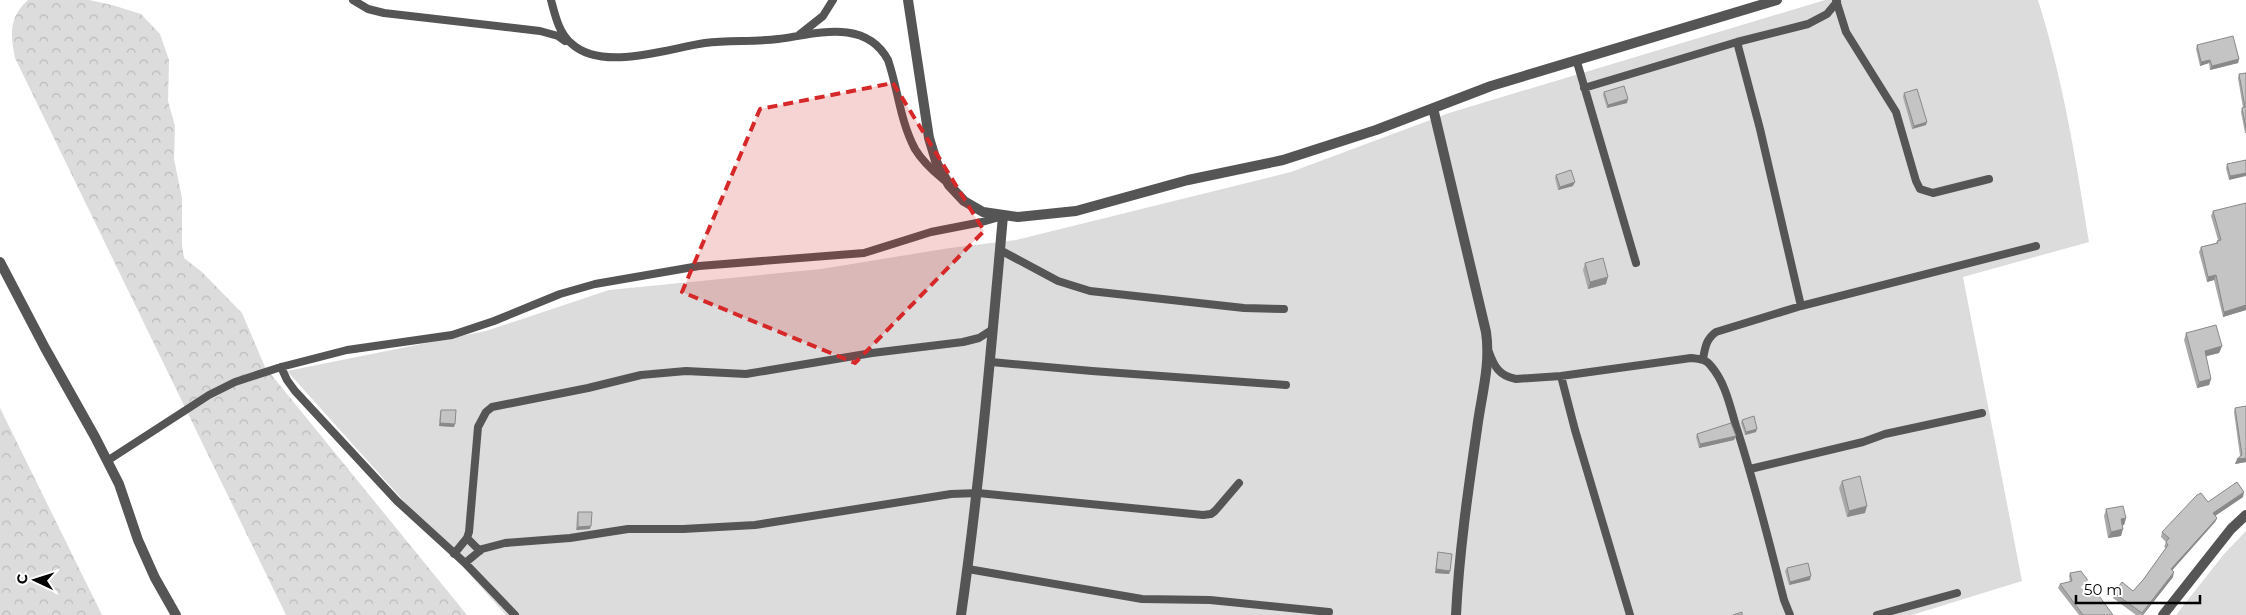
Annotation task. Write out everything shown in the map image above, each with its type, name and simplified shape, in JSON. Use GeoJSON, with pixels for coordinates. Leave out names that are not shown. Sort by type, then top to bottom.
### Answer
{"type":"FeatureCollection","features":[{"type":"Feature","properties":{"kind":"street"},"geometry":{"type":"LineString","coordinates":[[908,0],[928,138],[937,164],[949,185],[964,202],[983,212],[1003,216],[1036,216],[1076,212],[1180,182],[1275,162],[1329,146],[1491,86],[1777,0]]}},
{"type":"Feature","properties":{"kind":"street"},"geometry":{"type":"LineString","coordinates":[[1433,108],[1489,351],[1488,368],[1477,426],[1465,513],[1456,615]]}},
{"type":"Feature","properties":{"kind":"street"},"geometry":{"type":"LineString","coordinates":[[962,615],[978,493],[1003,216]]}},
{"type":"Feature","properties":{"kind":"street"},"geometry":{"type":"LineString","coordinates":[[0,262],[107,461],[155,578],[176,615]]}},
{"type":"Feature","properties":{"kind":"street"},"geometry":{"type":"LineString","coordinates":[[2163,615],[2231,529],[2246,515]]}},
{"type":"Feature","properties":{"kind":"lane"},"geometry":{"type":"LineString","coordinates":[[353,0],[368,9],[384,12],[540,31],[558,36],[583,52],[595,55],[636,56],[704,44],[848,32],[870,38],[877,44],[888,60],[908,134],[916,150],[926,164],[949,185]]}},
{"type":"Feature","properties":{"kind":"lane"},"geometry":{"type":"LineString","coordinates":[[551,0],[563,33],[571,44]]}},
{"type":"Feature","properties":{"kind":"lane"},"geometry":{"type":"LineString","coordinates":[[797,36],[823,16],[833,0]]}},
{"type":"Feature","properties":{"kind":"lane"},"geometry":{"type":"LineString","coordinates":[[1584,88],[1737,42],[1808,24],[1827,14],[1837,1]]}},
{"type":"Feature","properties":{"kind":"lane"},"geometry":{"type":"LineString","coordinates":[[1837,1],[1846,32],[1896,112],[1920,189],[1933,193],[1989,179]]}},
{"type":"Feature","properties":{"kind":"lane"},"geometry":{"type":"LineString","coordinates":[[1737,42],[1760,129],[1801,306]]}},
{"type":"Feature","properties":{"kind":"lane"},"geometry":{"type":"LineString","coordinates":[[1576,62],[1636,263]]}},
{"type":"Feature","properties":{"kind":"lane"},"geometry":{"type":"LineString","coordinates":[[107,461],[209,395],[235,382],[282,367],[347,350],[452,335],[494,321],[560,294],[595,284],[698,266],[864,252],[931,232],[1003,216]]}},
{"type":"Feature","properties":{"kind":"lane"},"geometry":{"type":"LineString","coordinates":[[1703,359],[1706,344],[1716,332],[1801,306],[1843,297],[2036,246]]}},
{"type":"Feature","properties":{"kind":"lane"},"geometry":{"type":"LineString","coordinates":[[1000,250],[1058,281],[1090,291],[1244,308],[1284,309]]}},
{"type":"Feature","properties":{"kind":"lane"},"geometry":{"type":"LineString","coordinates":[[454,554],[467,538],[478,427],[486,412],[492,407],[571,392],[642,375],[686,371],[746,374],[842,358],[963,342],[980,338],[993,329]]}},
{"type":"Feature","properties":{"kind":"lane"},"geometry":{"type":"LineString","coordinates":[[1489,351],[1495,368],[1508,378],[1561,376],[1676,359],[1703,359],[1718,375],[1726,394],[1750,469],[1784,600],[1790,615]]}},
{"type":"Feature","properties":{"kind":"lane"},"geometry":{"type":"LineString","coordinates":[[991,362],[1286,385]]}},
{"type":"Feature","properties":{"kind":"lane"},"geometry":{"type":"LineString","coordinates":[[282,367],[295,391],[397,500],[465,563],[515,615]]}},
{"type":"Feature","properties":{"kind":"lane"},"geometry":{"type":"LineString","coordinates":[[1561,376],[1575,430],[1630,615]]}},
{"type":"Feature","properties":{"kind":"lane"},"geometry":{"type":"LineString","coordinates":[[1750,469],[1863,442],[1884,434],[1982,413]]}},
{"type":"Feature","properties":{"kind":"lane"},"geometry":{"type":"LineString","coordinates":[[465,563],[492,545],[570,538],[628,529],[683,529],[755,525],[813,517],[924,497],[978,493],[1203,516],[1215,511],[1239,483]]}},
{"type":"Feature","properties":{"kind":"lane"},"geometry":{"type":"LineString","coordinates":[[467,538],[480,552]]}},
{"type":"Feature","properties":{"kind":"lane"},"geometry":{"type":"LineString","coordinates":[[968,569],[1142,599],[1210,600],[1330,612]]}},
{"type":"Feature","properties":{"kind":"lane"},"geometry":{"type":"LineString","coordinates":[[1877,615],[1957,593]]}},
{"type":"Feature","properties":{"kind":"highlighted area"},"geometry":{"type":"Polygon","coordinates":[[[893,83],[984,231],[855,363],[682,292],[760,109],[893,83]]]}},
{"type":"Feature","properties":{"kind":"green space"},"geometry":{"type":"Polygon","coordinates":[[[28,0],[89,0],[112,5],[141,14],[160,34],[169,60],[168,101],[175,126],[174,159],[182,198],[182,245],[184,258],[202,272],[242,313],[265,367],[467,615],[286,615],[15,58],[12,26],[17,13],[28,0]]]}},
{"type":"Feature","properties":{"kind":"green space"},"geometry":{"type":"Polygon","coordinates":[[[1825,0],[2038,0],[2062,90],[2089,242],[1963,277],[2022,581],[1912,615],[506,615],[287,371],[486,331],[609,290],[821,269],[950,248],[1016,240],[1291,172],[1449,113],[1825,0]]]}},
{"type":"Feature","properties":{"kind":"green space"},"geometry":{"type":"Polygon","coordinates":[[[0,408],[102,615],[0,615],[0,408]]]}},
{"type":"Feature","properties":{"kind":"green space"},"geometry":{"type":"Polygon","coordinates":[[[2246,531],[2246,615],[2176,615],[2224,554],[2246,531]]]}},
{"type":"Feature","properties":{"kind":"building"},"geometry":{"type":"Polygon","coordinates":[[[2233,36],[2239,59],[2212,66],[2210,60],[2201,62],[2197,45],[2233,36]]]}},
{"type":"Feature","properties":{"kind":"building"},"geometry":{"type":"Polygon","coordinates":[[[2246,73],[2246,128],[2242,108],[2245,107],[2239,74],[2246,73]]]}},
{"type":"Feature","properties":{"kind":"building"},"geometry":{"type":"Polygon","coordinates":[[[1624,86],[1628,99],[1608,105],[1604,92],[1624,86]]]}},
{"type":"Feature","properties":{"kind":"building"},"geometry":{"type":"Polygon","coordinates":[[[1917,89],[1927,122],[1914,126],[1904,93],[1917,89]]]}},
{"type":"Feature","properties":{"kind":"building"},"geometry":{"type":"Polygon","coordinates":[[[2246,160],[2246,173],[2230,176],[2227,164],[2246,160]]]}},
{"type":"Feature","properties":{"kind":"building"},"geometry":{"type":"Polygon","coordinates":[[[1571,170],[1575,182],[1560,187],[1556,175],[1571,170]]]}},
{"type":"Feature","properties":{"kind":"building"},"geometry":{"type":"Polygon","coordinates":[[[2246,203],[2246,305],[2224,312],[2216,275],[2208,277],[2201,247],[2218,243],[2217,241],[2221,240],[2213,211],[2246,203]]]}},
{"type":"Feature","properties":{"kind":"building"},"geometry":{"type":"Polygon","coordinates":[[[1603,258],[1608,277],[1590,282],[1585,263],[1603,258]]]}},
{"type":"Feature","properties":{"kind":"building"},"geometry":{"type":"Polygon","coordinates":[[[2216,325],[2222,346],[2205,351],[2211,379],[2199,382],[2186,333],[2216,325]]]}},
{"type":"Feature","properties":{"kind":"building"},"geometry":{"type":"Polygon","coordinates":[[[2246,406],[2246,458],[2237,459],[2242,455],[2235,408],[2246,406]]]}},
{"type":"Feature","properties":{"kind":"building"},"geometry":{"type":"Polygon","coordinates":[[[441,410],[456,410],[455,424],[440,423],[441,410]]]}},
{"type":"Feature","properties":{"kind":"building"},"geometry":{"type":"Polygon","coordinates":[[[1754,416],[1757,429],[1746,432],[1742,420],[1754,416]]]}},
{"type":"Feature","properties":{"kind":"building"},"geometry":{"type":"Polygon","coordinates":[[[1731,423],[1736,436],[1700,444],[1697,434],[1731,423]]]}},
{"type":"Feature","properties":{"kind":"building"},"geometry":{"type":"Polygon","coordinates":[[[1860,476],[1867,506],[1849,511],[1842,481],[1860,476]]]}},
{"type":"Feature","properties":{"kind":"building"},"geometry":{"type":"Polygon","coordinates":[[[2237,482],[2244,492],[2213,513],[2217,518],[2171,569],[2174,572],[2142,613],[2114,593],[2122,582],[2133,591],[2143,580],[2168,545],[2166,542],[2169,538],[2162,532],[2197,495],[2201,493],[2208,502],[2237,482]]]}},
{"type":"Feature","properties":{"kind":"building"},"geometry":{"type":"Polygon","coordinates":[[[2123,506],[2126,518],[2121,519],[2123,529],[2111,532],[2106,509],[2123,506]]]}},
{"type":"Feature","properties":{"kind":"building"},"geometry":{"type":"Polygon","coordinates":[[[578,512],[592,512],[591,526],[578,527],[578,512]]]}},
{"type":"Feature","properties":{"kind":"building"},"geometry":{"type":"Polygon","coordinates":[[[1438,552],[1452,554],[1450,571],[1436,569],[1438,552]]]}},
{"type":"Feature","properties":{"kind":"building"},"geometry":{"type":"Polygon","coordinates":[[[1808,563],[1811,576],[1790,582],[1787,568],[1808,563]]]}},
{"type":"Feature","properties":{"kind":"building"},"geometry":{"type":"Polygon","coordinates":[[[2081,571],[2113,615],[2083,615],[2060,584],[2072,581],[2070,573],[2081,571]]]}}]}
